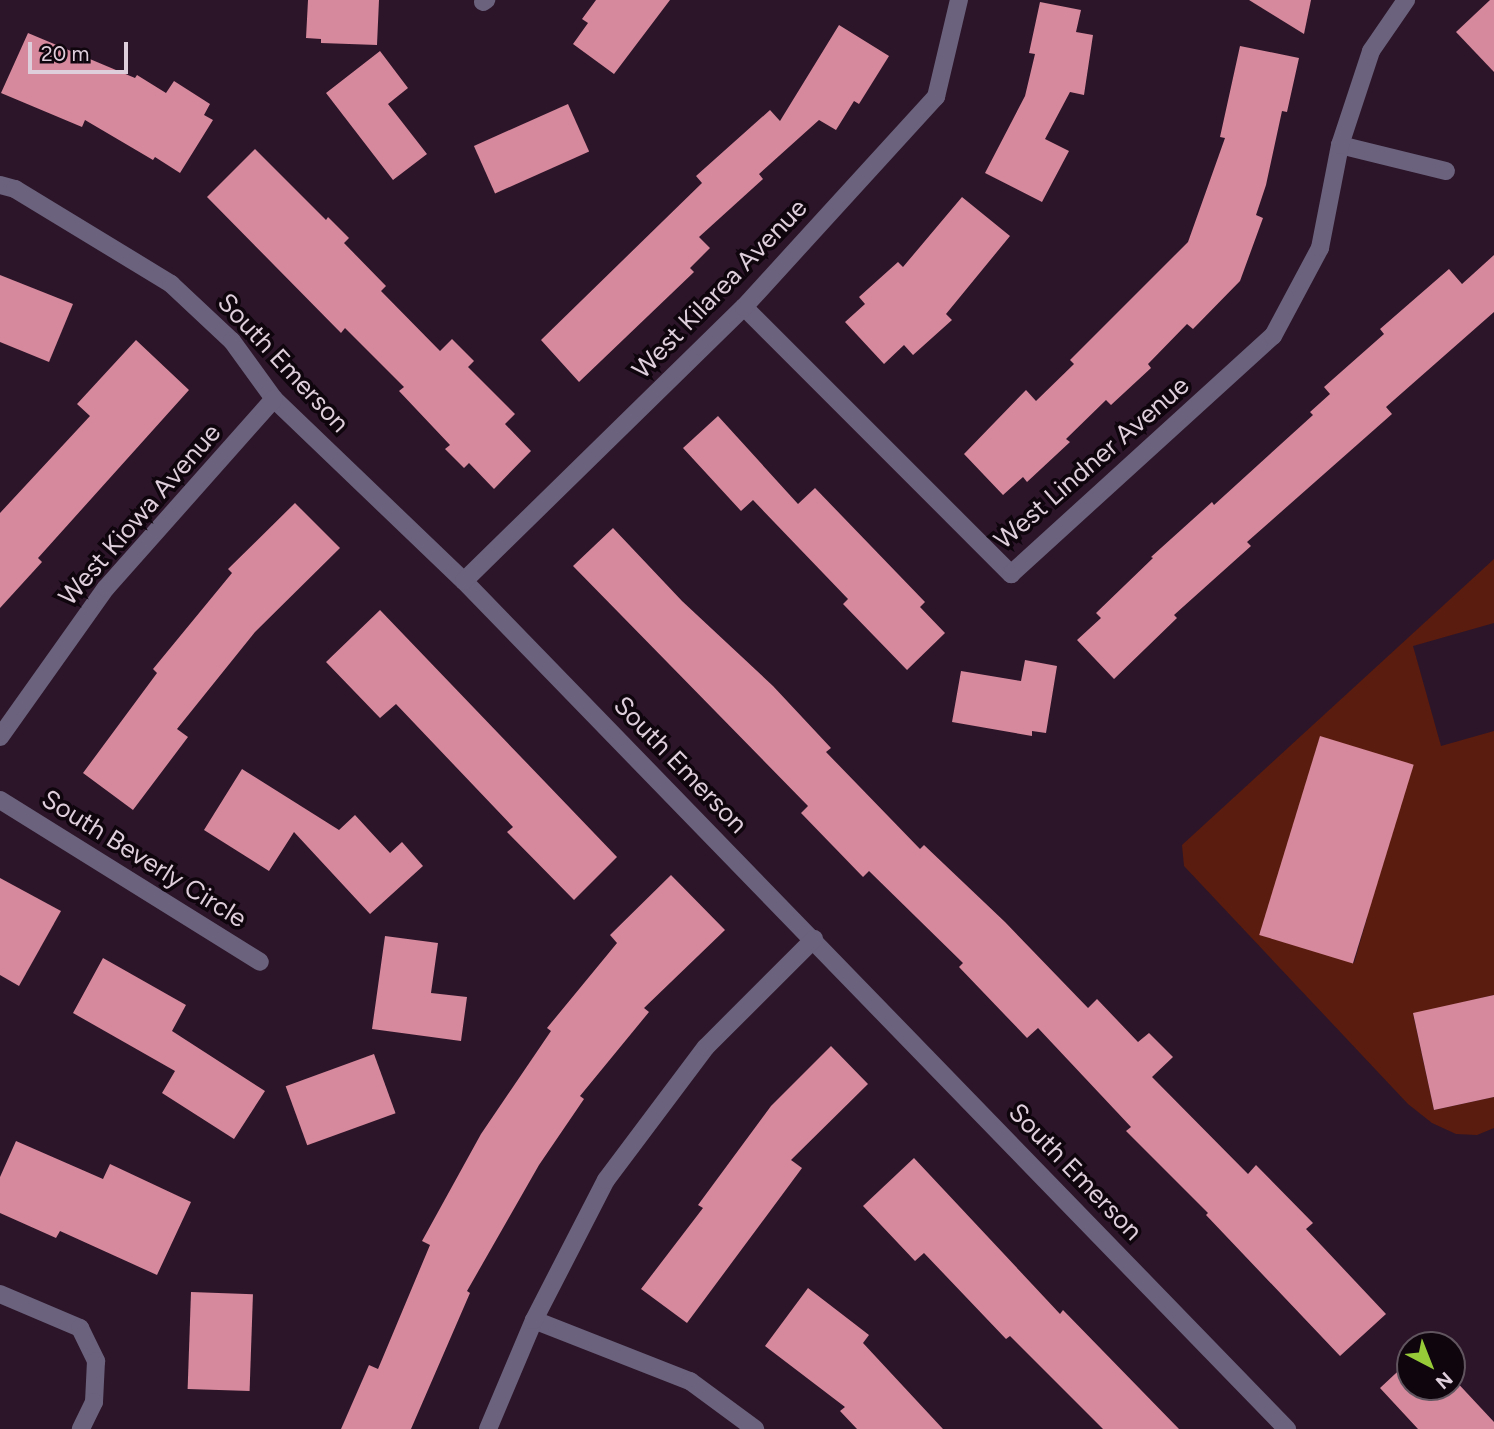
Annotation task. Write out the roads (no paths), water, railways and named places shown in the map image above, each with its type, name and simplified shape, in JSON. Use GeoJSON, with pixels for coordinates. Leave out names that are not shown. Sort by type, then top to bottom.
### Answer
{"type":"FeatureCollection","features":[{"type":"Feature","properties":{"kind":"street","name":"West Kilarea Avenue"},"geometry":{"type":"LineString","coordinates":[[464,581],[744,307],[936,97],[959,0]]}},
{"type":"Feature","properties":{"kind":"street","name":"West Lindner Avenue"},"geometry":{"type":"LineString","coordinates":[[744,307],[1012,574],[1273,336],[1320,248],[1340,145],[1371,51],[1406,0]]}},
{"type":"Feature","properties":{"kind":"street"},"geometry":{"type":"LineString","coordinates":[[1340,145],[1446,171]]}},
{"type":"Feature","properties":{"kind":"street","name":"South Emerson"},"geometry":{"type":"LineString","coordinates":[[0,185],[15,188],[171,284],[232,341],[274,399],[464,581],[1287,1429]]}},
{"type":"Feature","properties":{"kind":"street","name":"West Kiowa Avenue"},"geometry":{"type":"LineString","coordinates":[[0,737],[106,588],[274,399]]}},
{"type":"Feature","properties":{"kind":"street","name":"South Beverly Circle"},"geometry":{"type":"LineString","coordinates":[[0,800],[260,962]]}},
{"type":"Feature","properties":{"kind":"street"},"geometry":{"type":"LineString","coordinates":[[488,1429],[534,1320],[606,1180],[706,1047],[814,939]]}},
{"type":"Feature","properties":{"kind":"street"},"geometry":{"type":"LineString","coordinates":[[0,1294],[80,1328],[96,1361],[94,1402],[81,1429]]}},
{"type":"Feature","properties":{"kind":"street"},"geometry":{"type":"LineString","coordinates":[[534,1320],[690,1381],[755,1429]]}}]}
